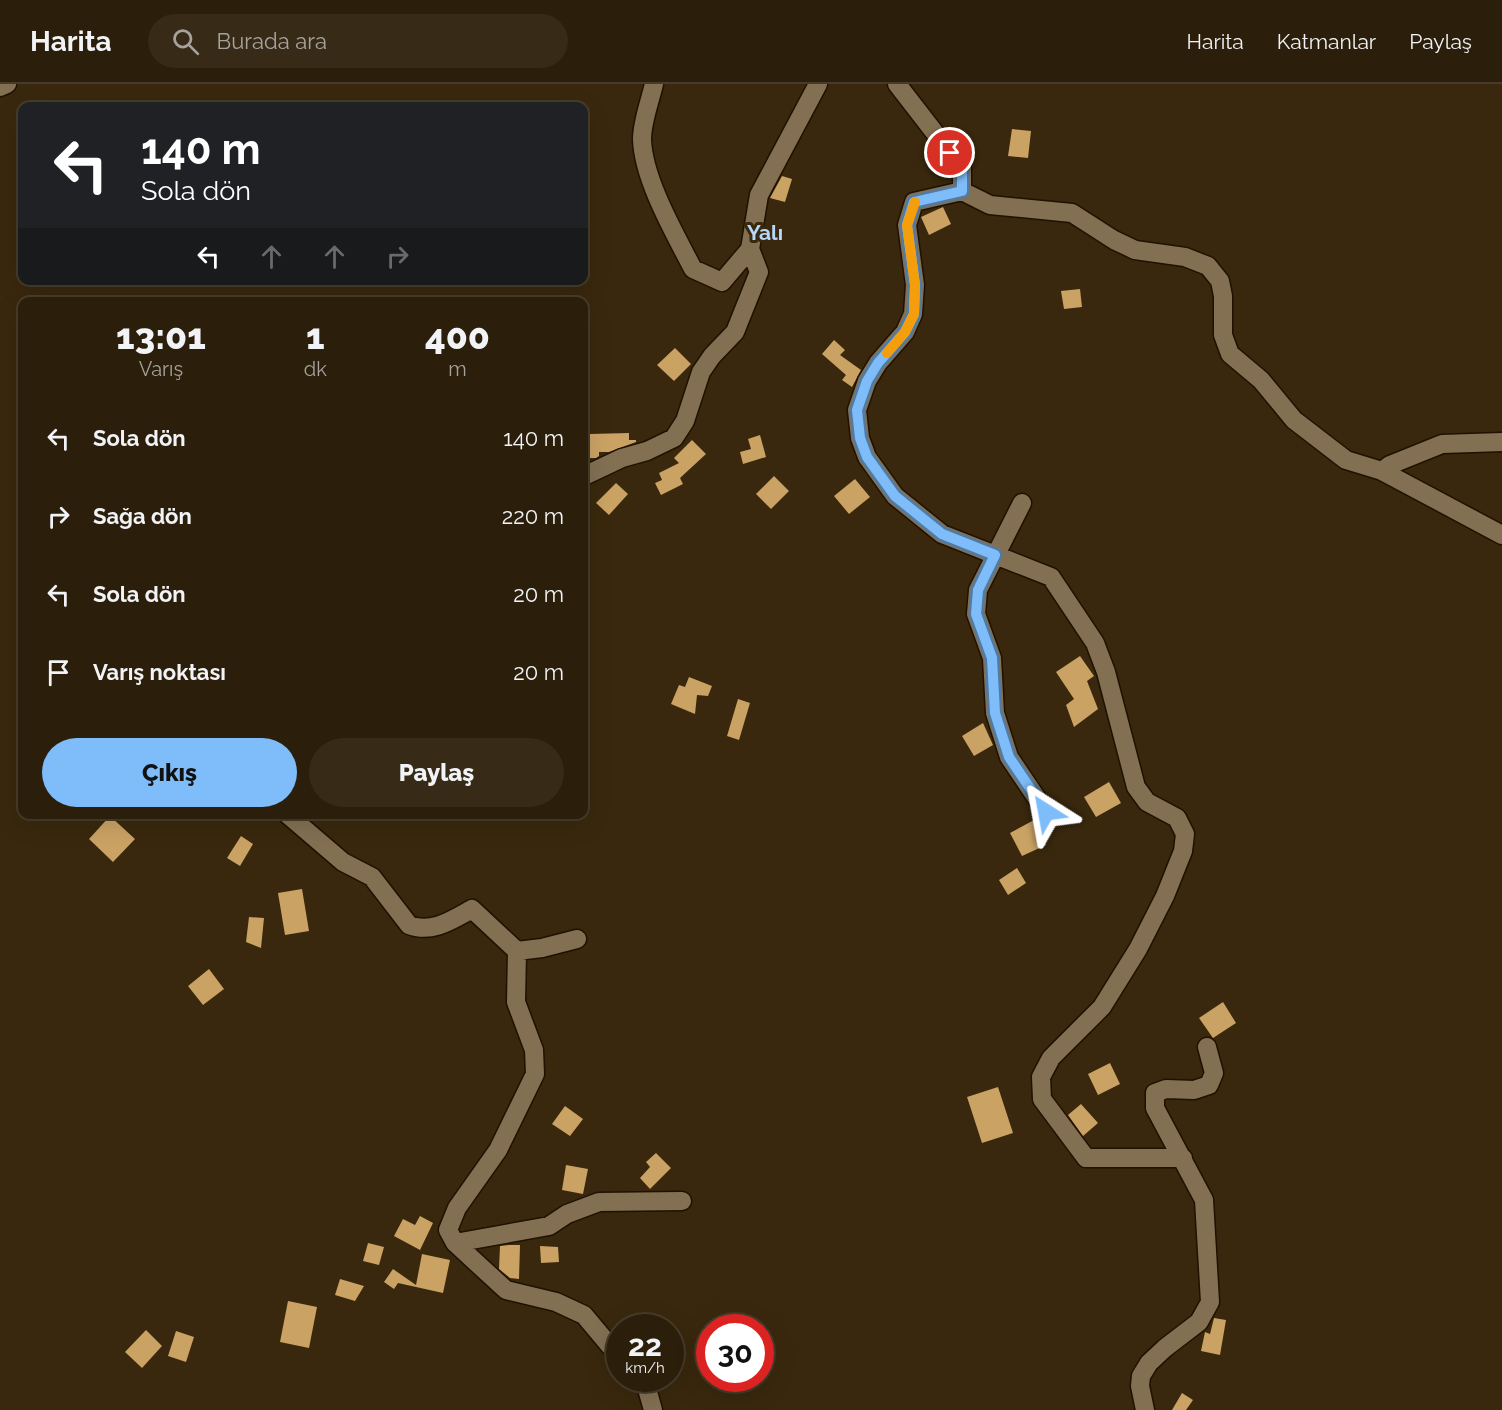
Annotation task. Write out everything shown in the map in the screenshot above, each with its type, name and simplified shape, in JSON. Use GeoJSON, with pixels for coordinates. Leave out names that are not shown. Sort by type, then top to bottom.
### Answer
{"type":"FeatureCollection","features":[{"type":"Feature","properties":{"kind":"street"},"geometry":{"type":"LineString","coordinates":[[0,87],[8,84]]}},
{"type":"Feature","properties":{"kind":"street"},"geometry":{"type":"LineString","coordinates":[[654,84],[642,137],[644,158],[659,200],[693,269],[722,282],[750,249]]}},
{"type":"Feature","properties":{"kind":"street"},"geometry":{"type":"LineString","coordinates":[[588,474],[621,458],[647,451],[674,438],[685,421],[701,372],[712,356],[735,332],[759,272],[750,249],[759,195],[818,84]]}},
{"type":"Feature","properties":{"kind":"street"},"geometry":{"type":"LineString","coordinates":[[897,84],[962,168],[962,191]]}},
{"type":"Feature","properties":{"kind":"street"},"geometry":{"type":"LineString","coordinates":[[1183,1158],[1086,1158],[1042,1099],[1041,1077],[1052,1058],[1102,1007],[1138,950],[1166,896],[1183,851],[1185,834],[1177,818],[1147,802],[1136,787],[1106,672],[1095,643],[1051,577],[942,534],[895,496],[867,457],[860,438],[857,410],[867,381],[878,363],[905,332],[914,314],[915,285],[907,225],[914,202],[962,191],[990,205],[1072,213],[1114,240],[1135,250],[1185,257],[1208,266],[1220,281],[1223,296],[1223,335],[1230,354],[1261,380],[1294,420],[1346,460],[1382,471],[1502,535]]}},
{"type":"Feature","properties":{"kind":"street"},"geometry":{"type":"LineString","coordinates":[[1382,471],[1390,465],[1442,444],[1502,442]]}},
{"type":"Feature","properties":{"kind":"street"},"geometry":{"type":"LineString","coordinates":[[1022,503],[978,590],[976,614],[992,658],[995,713],[1009,757],[1046,812]]}},
{"type":"Feature","properties":{"kind":"street"},"geometry":{"type":"LineString","coordinates":[[293,819],[343,861],[372,877],[409,925],[418,929],[435,928],[472,909],[517,951],[516,1002],[534,1050],[535,1074],[498,1150],[457,1208],[448,1230],[455,1243],[507,1290],[556,1302],[584,1315],[606,1341]]}},
{"type":"Feature","properties":{"kind":"street"},"geometry":{"type":"LineString","coordinates":[[517,951],[542,948],[577,939]]}},
{"type":"Feature","properties":{"kind":"street"},"geometry":{"type":"LineString","coordinates":[[1145,1410],[1140,1386],[1141,1376],[1149,1363],[1165,1348],[1199,1322],[1210,1302],[1204,1200],[1155,1108],[1155,1093],[1166,1089],[1194,1090],[1209,1085],[1214,1073],[1208,1047]]}},
{"type":"Feature","properties":{"kind":"street"},"geometry":{"type":"LineString","coordinates":[[455,1243],[549,1226],[567,1214],[598,1202],[682,1202]]}},
{"type":"Feature","properties":{"kind":"street"},"geometry":{"type":"LineString","coordinates":[[648,1392],[652,1410]]}},
{"type":"Feature","properties":{"kind":"building"},"geometry":{"type":"Polygon","coordinates":[[[1012,129],[1031,131],[1028,158],[1008,156],[1012,129]]]}},
{"type":"Feature","properties":{"kind":"building"},"geometry":{"type":"Polygon","coordinates":[[[782,176],[792,179],[785,202],[770,198],[782,176]]]}},
{"type":"Feature","properties":{"kind":"building"},"geometry":{"type":"Polygon","coordinates":[[[943,207],[951,224],[929,235],[921,217],[943,207]]]}},
{"type":"Feature","properties":{"kind":"building"},"geometry":{"type":"Polygon","coordinates":[[[1080,289],[1082,307],[1064,309],[1061,291],[1080,289]]]}},
{"type":"Feature","properties":{"kind":"building"},"geometry":{"type":"Polygon","coordinates":[[[834,340],[845,350],[840,355],[861,370],[852,387],[842,380],[846,375],[822,354],[834,340]]]}},
{"type":"Feature","properties":{"kind":"building"},"geometry":{"type":"Polygon","coordinates":[[[675,348],[691,364],[674,381],[657,365],[675,348]]]}},
{"type":"Feature","properties":{"kind":"building"},"geometry":{"type":"Polygon","coordinates":[[[629,433],[629,440],[636,440],[636,442],[609,452],[599,452],[596,458],[588,458],[590,434],[629,433]]]}},
{"type":"Feature","properties":{"kind":"building"},"geometry":{"type":"Polygon","coordinates":[[[760,435],[766,457],[743,464],[740,452],[751,449],[748,439],[760,435]]]}},
{"type":"Feature","properties":{"kind":"building"},"geometry":{"type":"Polygon","coordinates":[[[692,440],[706,454],[680,478],[683,484],[661,495],[655,483],[662,480],[659,473],[679,463],[674,458],[692,440]]]}},
{"type":"Feature","properties":{"kind":"building"},"geometry":{"type":"Polygon","coordinates":[[[774,476],[789,491],[771,509],[756,494],[774,476]]]}},
{"type":"Feature","properties":{"kind":"building"},"geometry":{"type":"Polygon","coordinates":[[[855,479],[870,497],[849,514],[834,496],[855,479]]]}},
{"type":"Feature","properties":{"kind":"building"},"geometry":{"type":"Polygon","coordinates":[[[616,483],[628,494],[609,515],[596,503],[616,483]]]}},
{"type":"Feature","properties":{"kind":"building"},"geometry":{"type":"Polygon","coordinates":[[[1080,656],[1094,676],[1087,681],[1098,709],[1074,727],[1066,705],[1074,699],[1056,672],[1080,656]]]}},
{"type":"Feature","properties":{"kind":"building"},"geometry":{"type":"Polygon","coordinates":[[[689,677],[712,686],[708,696],[697,695],[695,714],[671,704],[679,685],[685,687],[689,677]]]}},
{"type":"Feature","properties":{"kind":"building"},"geometry":{"type":"Polygon","coordinates":[[[738,699],[750,703],[739,740],[727,736],[738,699]]]}},
{"type":"Feature","properties":{"kind":"building"},"geometry":{"type":"Polygon","coordinates":[[[983,723],[993,745],[974,756],[962,736],[983,723]]]}},
{"type":"Feature","properties":{"kind":"building"},"geometry":{"type":"Polygon","coordinates":[[[1109,782],[1121,803],[1096,817],[1084,797],[1109,782]]]}},
{"type":"Feature","properties":{"kind":"building"},"geometry":{"type":"Polygon","coordinates":[[[107,819],[113,819],[135,839],[113,862],[89,839],[107,819]]]}},
{"type":"Feature","properties":{"kind":"building"},"geometry":{"type":"Polygon","coordinates":[[[1034,820],[1046,845],[1022,856],[1010,833],[1034,820]]]}},
{"type":"Feature","properties":{"kind":"building"},"geometry":{"type":"Polygon","coordinates":[[[241,836],[253,844],[240,866],[227,858],[241,836]]]}},
{"type":"Feature","properties":{"kind":"building"},"geometry":{"type":"Polygon","coordinates":[[[1017,868],[1026,883],[1008,895],[999,880],[1017,868]]]}},
{"type":"Feature","properties":{"kind":"building"},"geometry":{"type":"Polygon","coordinates":[[[302,889],[309,931],[285,935],[278,893],[302,889]]]}},
{"type":"Feature","properties":{"kind":"building"},"geometry":{"type":"Polygon","coordinates":[[[249,917],[264,918],[261,948],[246,942],[249,917]]]}},
{"type":"Feature","properties":{"kind":"building"},"geometry":{"type":"Polygon","coordinates":[[[209,969],[224,989],[203,1005],[188,986],[209,969]]]}},
{"type":"Feature","properties":{"kind":"building"},"geometry":{"type":"Polygon","coordinates":[[[1223,1002],[1236,1023],[1213,1038],[1199,1018],[1223,1002]]]}},
{"type":"Feature","properties":{"kind":"building"},"geometry":{"type":"Polygon","coordinates":[[[1110,1063],[1120,1084],[1098,1095],[1088,1074],[1110,1063]]]}},
{"type":"Feature","properties":{"kind":"building"},"geometry":{"type":"Polygon","coordinates":[[[998,1087],[1013,1133],[982,1143],[967,1097],[998,1087]]]}},
{"type":"Feature","properties":{"kind":"building"},"geometry":{"type":"Polygon","coordinates":[[[1081,1104],[1098,1123],[1083,1136],[1068,1115],[1081,1104]]]}},
{"type":"Feature","properties":{"kind":"building"},"geometry":{"type":"Polygon","coordinates":[[[565,1106],[583,1119],[570,1136],[552,1124],[565,1106]]]}},
{"type":"Feature","properties":{"kind":"building"},"geometry":{"type":"Polygon","coordinates":[[[656,1153],[671,1168],[650,1189],[640,1178],[650,1167],[646,1162],[656,1153]]]}},
{"type":"Feature","properties":{"kind":"building"},"geometry":{"type":"Polygon","coordinates":[[[566,1165],[588,1169],[583,1194],[562,1190],[566,1165]]]}},
{"type":"Feature","properties":{"kind":"building"},"geometry":{"type":"Polygon","coordinates":[[[420,1216],[433,1223],[420,1250],[394,1236],[403,1219],[415,1225],[420,1216]]]}},
{"type":"Feature","properties":{"kind":"building"},"geometry":{"type":"Polygon","coordinates":[[[368,1243],[384,1247],[379,1265],[363,1261],[368,1243]]]}},
{"type":"Feature","properties":{"kind":"building"},"geometry":{"type":"Polygon","coordinates":[[[520,1245],[519,1279],[510,1278],[499,1269],[500,1246],[520,1245]]]}},
{"type":"Feature","properties":{"kind":"building"},"geometry":{"type":"Polygon","coordinates":[[[540,1246],[558,1247],[559,1262],[541,1263],[540,1246]]]}},
{"type":"Feature","properties":{"kind":"building"},"geometry":{"type":"Polygon","coordinates":[[[422,1254],[450,1260],[443,1293],[398,1283],[394,1289],[384,1282],[393,1269],[416,1285],[422,1254]]]}},
{"type":"Feature","properties":{"kind":"building"},"geometry":{"type":"Polygon","coordinates":[[[340,1279],[364,1286],[355,1301],[335,1295],[340,1279]]]}},
{"type":"Feature","properties":{"kind":"building"},"geometry":{"type":"Polygon","coordinates":[[[288,1301],[317,1307],[309,1348],[280,1342],[288,1301]]]}},
{"type":"Feature","properties":{"kind":"building"},"geometry":{"type":"Polygon","coordinates":[[[1214,1318],[1226,1320],[1220,1355],[1201,1351],[1205,1332],[1210,1334],[1214,1318]]]}},
{"type":"Feature","properties":{"kind":"building"},"geometry":{"type":"Polygon","coordinates":[[[146,1330],[162,1346],[142,1368],[125,1352],[146,1330]]]}},
{"type":"Feature","properties":{"kind":"building"},"geometry":{"type":"Polygon","coordinates":[[[176,1331],[194,1337],[186,1362],[168,1356],[176,1331]]]}},
{"type":"Feature","properties":{"kind":"building"},"geometry":{"type":"Polygon","coordinates":[[[1182,1393],[1193,1400],[1186,1410],[1172,1410],[1182,1393]]]}},
{"type":"Feature","properties":{"kind":"slow traffic"},"geometry":{"type":"LineString","coordinates":[[887,353],[905,332],[914,314],[915,285],[907,225],[915,202]]}},
{"type":"Feature","properties":{"kind":"district","name":"Yalı"},"geometry":{"type":"Point","coordinates":[765,232]}},
{"type":"Feature","properties":{"kind":"route"},"geometry":{"type":"LineString","coordinates":[[950,153],[962,168],[962,191],[914,202],[907,225],[915,285],[914,314],[905,332],[878,363],[867,381],[857,410],[860,438],[867,457],[895,496],[942,534],[995,555],[978,590],[976,614],[992,658],[995,713],[1009,757],[1046,812]]}}]}
